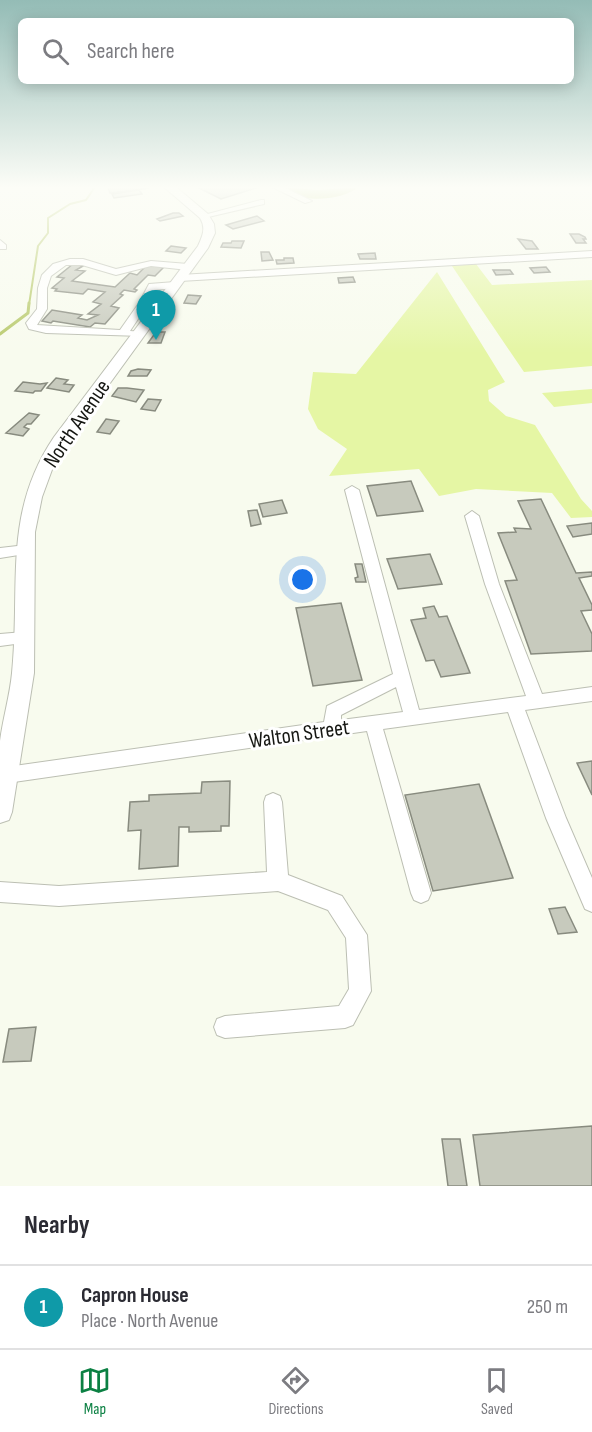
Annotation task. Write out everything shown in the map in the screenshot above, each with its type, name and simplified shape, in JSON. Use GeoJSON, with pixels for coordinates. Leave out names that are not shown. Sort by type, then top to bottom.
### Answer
{"type":"FeatureCollection","features":[{"type":"Feature","properties":{"kind":"main road","name":"North Avenue"},"geometry":{"type":"LineString","coordinates":[[1,800],[23,673],[26,532],[33,497],[45,467],[60,440],[131,334],[181,277],[205,242]]}},
{"type":"Feature","properties":{"kind":"street"},"geometry":{"type":"LineString","coordinates":[[131,334],[46,330],[33,327],[31,323],[33,319],[42,309],[43,287],[47,276],[55,267],[69,262],[88,263],[100,270],[116,273],[130,271],[147,263],[181,277],[592,254]]}},
{"type":"Feature","properties":{"kind":"street"},"geometry":{"type":"LineString","coordinates":[[352,490],[413,718]]}},
{"type":"Feature","properties":{"kind":"street"},"geometry":{"type":"LineString","coordinates":[[472,516],[492,584],[536,701]]}},
{"type":"Feature","properties":{"kind":"street"},"geometry":{"type":"LineString","coordinates":[[0,553],[26,550]]}},
{"type":"Feature","properties":{"kind":"street"},"geometry":{"type":"LineString","coordinates":[[0,640],[24,638]]}},
{"type":"Feature","properties":{"kind":"street"},"geometry":{"type":"LineString","coordinates":[[332,728],[333,711],[402,677]]}},
{"type":"Feature","properties":{"kind":"street","name":"Walton Street"},"geometry":{"type":"LineString","coordinates":[[7,775],[332,728],[592,694]]}},
{"type":"Feature","properties":{"kind":"street"},"geometry":{"type":"LineString","coordinates":[[514,704],[556,818],[592,902]]}},
{"type":"Feature","properties":{"kind":"street"},"geometry":{"type":"LineString","coordinates":[[373,723],[421,893]]}},
{"type":"Feature","properties":{"kind":"street"},"geometry":{"type":"LineString","coordinates":[[273,802],[278,881]]}},
{"type":"Feature","properties":{"kind":"street"},"geometry":{"type":"LineString","coordinates":[[0,892],[59,896],[278,881],[335,903],[356,934],[360,991],[345,1017],[225,1027]]}},
{"type":"Feature","properties":{"kind":"green space"},"geometry":{"type":"Polygon","coordinates":[[[476,264],[492,285],[592,280],[592,366],[524,372],[452,266],[476,264]]]}},
{"type":"Feature","properties":{"kind":"green space"},"geometry":{"type":"Polygon","coordinates":[[[437,272],[505,382],[488,390],[489,401],[506,416],[535,425],[581,499],[592,511],[592,517],[571,518],[552,493],[476,489],[439,496],[419,469],[329,476],[347,449],[318,429],[308,409],[313,372],[356,374],[437,272]]]}},
{"type":"Feature","properties":{"kind":"green space"},"geometry":{"type":"Polygon","coordinates":[[[592,389],[592,403],[554,407],[542,393],[592,389]]]}},
{"type":"Feature","properties":{"kind":"building"},"geometry":{"type":"Polygon","coordinates":[[[243,242],[241,248],[221,247],[223,243],[243,242]]]}},
{"type":"Feature","properties":{"kind":"building"},"geometry":{"type":"Polygon","coordinates":[[[521,242],[533,242],[538,249],[526,249],[521,242]]]}},
{"type":"Feature","properties":{"kind":"building"},"geometry":{"type":"Polygon","coordinates":[[[171,246],[186,248],[181,253],[166,251],[171,246]]]}},
{"type":"Feature","properties":{"kind":"building"},"geometry":{"type":"Polygon","coordinates":[[[261,252],[269,252],[273,260],[262,261],[261,252]]]}},
{"type":"Feature","properties":{"kind":"building"},"geometry":{"type":"Polygon","coordinates":[[[375,253],[376,259],[360,259],[358,254],[375,253]]]}},
{"type":"Feature","properties":{"kind":"building"},"geometry":{"type":"Polygon","coordinates":[[[284,258],[293,258],[294,263],[277,264],[276,260],[284,260],[284,258]]]}},
{"type":"Feature","properties":{"kind":"building"},"geometry":{"type":"Polygon","coordinates":[[[73,264],[83,266],[76,270],[85,271],[72,281],[115,287],[130,273],[137,275],[148,264],[164,267],[155,276],[148,275],[134,289],[137,290],[135,292],[124,290],[120,294],[123,295],[111,306],[119,308],[105,324],[95,323],[90,327],[42,321],[52,310],[82,315],[78,318],[87,320],[98,315],[88,314],[101,304],[93,302],[105,292],[88,289],[83,294],[55,291],[57,289],[52,288],[64,278],[57,277],[73,264]]]}},
{"type":"Feature","properties":{"kind":"building"},"geometry":{"type":"Polygon","coordinates":[[[546,267],[550,272],[534,273],[530,268],[546,267]]]}},
{"type":"Feature","properties":{"kind":"building"},"geometry":{"type":"Polygon","coordinates":[[[493,270],[510,270],[513,274],[496,275],[493,270]]]}},
{"type":"Feature","properties":{"kind":"building"},"geometry":{"type":"Polygon","coordinates":[[[353,277],[355,282],[339,283],[338,278],[353,277]]]}},
{"type":"Feature","properties":{"kind":"building"},"geometry":{"type":"Polygon","coordinates":[[[188,295],[201,296],[196,304],[184,303],[188,295]]]}},
{"type":"Feature","properties":{"kind":"building"},"geometry":{"type":"Polygon","coordinates":[[[156,332],[165,332],[161,343],[148,343],[156,332]]]}},
{"type":"Feature","properties":{"kind":"building"},"geometry":{"type":"Polygon","coordinates":[[[151,370],[147,376],[128,376],[131,371],[151,370]]]}},
{"type":"Feature","properties":{"kind":"building"},"geometry":{"type":"Polygon","coordinates":[[[56,378],[68,380],[64,384],[74,385],[69,392],[47,388],[56,378]]]}},
{"type":"Feature","properties":{"kind":"building"},"geometry":{"type":"Polygon","coordinates":[[[23,382],[47,383],[41,391],[33,393],[15,391],[23,382]]]}},
{"type":"Feature","properties":{"kind":"building"},"geometry":{"type":"Polygon","coordinates":[[[118,388],[144,390],[136,402],[112,396],[118,388]]]}},
{"type":"Feature","properties":{"kind":"building"},"geometry":{"type":"Polygon","coordinates":[[[148,399],[161,400],[155,411],[141,409],[148,399]]]}},
{"type":"Feature","properties":{"kind":"building"},"geometry":{"type":"Polygon","coordinates":[[[29,413],[39,415],[31,424],[24,427],[29,429],[23,436],[6,433],[29,413]]]}},
{"type":"Feature","properties":{"kind":"building"},"geometry":{"type":"Polygon","coordinates":[[[106,419],[119,421],[110,434],[97,432],[106,419]]]}},
{"type":"Feature","properties":{"kind":"building"},"geometry":{"type":"Polygon","coordinates":[[[411,481],[423,511],[377,516],[367,486],[411,481]]]}},
{"type":"Feature","properties":{"kind":"building"},"geometry":{"type":"Polygon","coordinates":[[[541,499],[576,573],[592,572],[592,576],[579,578],[592,605],[592,610],[581,611],[592,634],[592,651],[531,654],[505,581],[517,580],[498,533],[516,532],[514,528],[531,529],[518,501],[541,499]]]}},
{"type":"Feature","properties":{"kind":"building"},"geometry":{"type":"Polygon","coordinates":[[[282,500],[287,513],[263,517],[259,504],[282,500]]]}},
{"type":"Feature","properties":{"kind":"building"},"geometry":{"type":"Polygon","coordinates":[[[257,510],[261,524],[251,526],[248,511],[257,510]]]}},
{"type":"Feature","properties":{"kind":"building"},"geometry":{"type":"Polygon","coordinates":[[[592,523],[592,534],[573,537],[567,526],[592,523]]]}},
{"type":"Feature","properties":{"kind":"building"},"geometry":{"type":"Polygon","coordinates":[[[430,554],[442,584],[398,589],[387,559],[430,554]]]}},
{"type":"Feature","properties":{"kind":"building"},"geometry":{"type":"Polygon","coordinates":[[[355,564],[362,564],[366,582],[356,582],[355,578],[358,577],[355,564]]]}},
{"type":"Feature","properties":{"kind":"building"},"geometry":{"type":"Polygon","coordinates":[[[341,603],[362,680],[313,686],[296,608],[341,603]]]}},
{"type":"Feature","properties":{"kind":"building"},"geometry":{"type":"Polygon","coordinates":[[[434,606],[439,617],[447,616],[470,673],[441,677],[434,660],[426,661],[411,620],[426,618],[423,608],[434,606]]]}},
{"type":"Feature","properties":{"kind":"building"},"geometry":{"type":"Polygon","coordinates":[[[592,761],[592,795],[577,763],[592,761]]]}},
{"type":"Feature","properties":{"kind":"building"},"geometry":{"type":"Polygon","coordinates":[[[230,781],[229,826],[221,826],[221,831],[189,832],[189,827],[179,827],[178,866],[139,869],[141,830],[128,831],[130,802],[149,801],[149,795],[201,793],[202,782],[230,781]]]}},
{"type":"Feature","properties":{"kind":"building"},"geometry":{"type":"Polygon","coordinates":[[[479,784],[513,878],[433,891],[405,795],[479,784]]]}},
{"type":"Feature","properties":{"kind":"building"},"geometry":{"type":"Polygon","coordinates":[[[565,907],[577,932],[558,934],[549,909],[565,907]]]}},
{"type":"Feature","properties":{"kind":"building"},"geometry":{"type":"Polygon","coordinates":[[[36,1027],[31,1061],[3,1062],[9,1029],[36,1027]]]}},
{"type":"Feature","properties":{"kind":"building"},"geometry":{"type":"Polygon","coordinates":[[[592,1126],[592,1186],[480,1186],[473,1135],[592,1126]]]}},
{"type":"Feature","properties":{"kind":"building"},"geometry":{"type":"Polygon","coordinates":[[[442,1139],[460,1139],[467,1186],[448,1186],[442,1139]]]}},
{"type":"Feature","properties":{"kind":"waterway"},"geometry":{"type":"LineString","coordinates":[[29,305],[38,246],[41,242]]}},
{"type":"Feature","properties":{"kind":"waterway"},"geometry":{"type":"LineString","coordinates":[[0,334],[28,313],[29,303]]}},
{"type":"Feature","properties":{"kind":"place","name":"Capron House"},"geometry":{"type":"Point","coordinates":[156,340]}}]}
